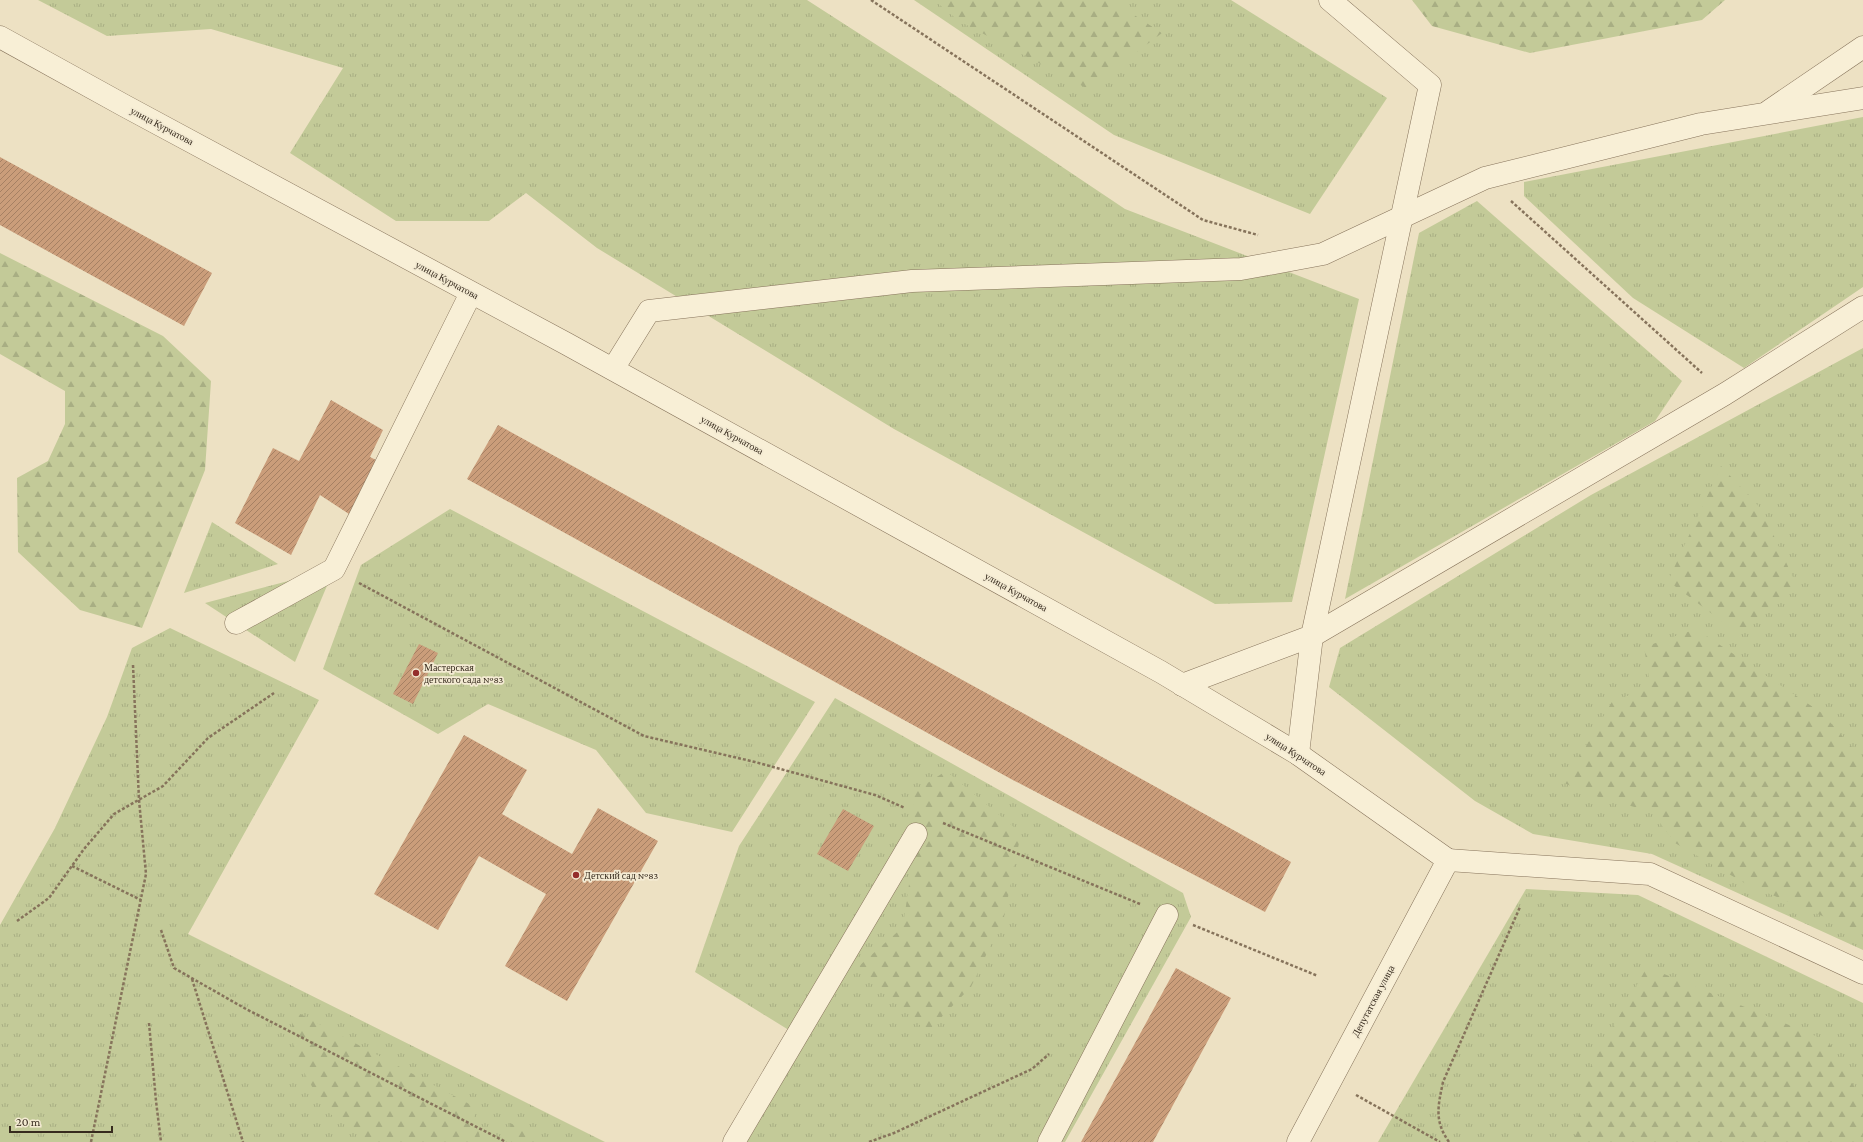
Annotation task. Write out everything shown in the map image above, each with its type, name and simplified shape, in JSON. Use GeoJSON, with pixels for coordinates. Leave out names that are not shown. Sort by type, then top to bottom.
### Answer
{"type":"FeatureCollection","features":[{"type":"Feature","properties":{"kind":"street"},"geometry":{"type":"LineString","coordinates":[[1298,754],[1312,636],[1430,85],[1330,0]]}},
{"type":"Feature","properties":{"kind":"street","name":"улица Курчатова"},"geometry":{"type":"LineString","coordinates":[[0,37],[613,369],[1161,672],[1298,754],[1448,860]]}},
{"type":"Feature","properties":{"kind":"street"},"geometry":{"type":"LineString","coordinates":[[1763,115],[1863,47]]}},
{"type":"Feature","properties":{"kind":"street"},"geometry":{"type":"LineString","coordinates":[[613,369],[649,311],[912,280],[1241,269],[1324,254],[1485,178],[1701,124],[1863,98]]}},
{"type":"Feature","properties":{"kind":"street"},"geometry":{"type":"LineString","coordinates":[[236,623],[334,570],[471,292]]}},
{"type":"Feature","properties":{"kind":"street"},"geometry":{"type":"LineString","coordinates":[[1182,685],[1312,636],[1725,394],[1863,307]]}},
{"type":"Feature","properties":{"kind":"street"},"geometry":{"type":"LineString","coordinates":[[734,1142],[916,834]]}},
{"type":"Feature","properties":{"kind":"street"},"geometry":{"type":"LineString","coordinates":[[1448,860],[1650,874],[1863,973]]}},
{"type":"Feature","properties":{"kind":"street","name":"Депутатская улица"},"geometry":{"type":"LineString","coordinates":[[1298,1142],[1448,860]]}},
{"type":"Feature","properties":{"kind":"street"},"geometry":{"type":"LineString","coordinates":[[1049,1142],[1167,915]]}},
{"type":"Feature","properties":{"kind":"path"},"geometry":{"type":"LineString","coordinates":[[871,0],[1203,220],[1263,237]]}},
{"type":"Feature","properties":{"kind":"path"},"geometry":{"type":"LineString","coordinates":[[1485,178],[1725,394]]}},
{"type":"Feature","properties":{"kind":"path"},"geometry":{"type":"LineString","coordinates":[[334,570],[644,736],[754,762],[875,795],[911,810]]}},
{"type":"Feature","properties":{"kind":"path"},"geometry":{"type":"LineString","coordinates":[[91,1142],[146,874],[139,800],[133,665]]}},
{"type":"Feature","properties":{"kind":"path"},"geometry":{"type":"LineString","coordinates":[[17,920],[49,898],[72,866],[114,814],[163,786],[208,738],[274,693]]}},
{"type":"Feature","properties":{"kind":"path"},"geometry":{"type":"LineString","coordinates":[[940,822],[1318,976]]}},
{"type":"Feature","properties":{"kind":"path"},"geometry":{"type":"LineString","coordinates":[[72,866],[141,900]]}},
{"type":"Feature","properties":{"kind":"path"},"geometry":{"type":"LineString","coordinates":[[1449,1142],[1441,1130],[1438,1109],[1443,1082],[1520,907]]}},
{"type":"Feature","properties":{"kind":"path"},"geometry":{"type":"LineString","coordinates":[[161,930],[174,968],[246,1009],[506,1142]]}},
{"type":"Feature","properties":{"kind":"path"},"geometry":{"type":"LineString","coordinates":[[192,978],[243,1142]]}},
{"type":"Feature","properties":{"kind":"path"},"geometry":{"type":"LineString","coordinates":[[149,1023],[161,1142]]}},
{"type":"Feature","properties":{"kind":"path"},"geometry":{"type":"LineString","coordinates":[[869,1142],[1032,1069],[1049,1054]]}},
{"type":"Feature","properties":{"kind":"path"},"geometry":{"type":"LineString","coordinates":[[1331,1081],[1440,1142]]}},
{"type":"Feature","properties":{"kind":"green space"},"geometry":{"type":"Polygon","coordinates":[[[38,0],[807,0],[956,96],[1125,209],[1359,299],[1292,602],[1215,604],[894,429],[597,248],[526,193],[489,221],[396,221],[290,153],[343,68],[211,29],[107,36],[38,0]]]}},
{"type":"Feature","properties":{"kind":"green space"},"geometry":{"type":"Polygon","coordinates":[[[914,0],[1231,0],[1387,98],[1310,214],[1114,135],[914,0]]]}},
{"type":"Feature","properties":{"kind":"green space"},"geometry":{"type":"Polygon","coordinates":[[[934,0],[1111,0],[1162,33],[1088,89],[959,21],[934,0]]]}},
{"type":"Feature","properties":{"kind":"green space"},"geometry":{"type":"Polygon","coordinates":[[[1412,0],[1725,0],[1702,20],[1530,53],[1432,26],[1412,0]]]}},
{"type":"Feature","properties":{"kind":"green space"},"geometry":{"type":"Polygon","coordinates":[[[1863,117],[1863,287],[1744,368],[1633,298],[1524,196],[1524,182],[1863,117]]]}},
{"type":"Feature","properties":{"kind":"green space"},"geometry":{"type":"Polygon","coordinates":[[[1477,201],[1682,381],[1655,421],[1345,599],[1419,233],[1477,201]]]}},
{"type":"Feature","properties":{"kind":"green space"},"geometry":{"type":"Polygon","coordinates":[[[0,253],[163,336],[211,381],[205,470],[142,628],[80,610],[18,552],[17,478],[48,461],[65,424],[65,391],[0,354],[0,253]]]}},
{"type":"Feature","properties":{"kind":"green space"},"geometry":{"type":"Polygon","coordinates":[[[1863,348],[1863,950],[1652,854],[1533,834],[1475,801],[1329,687],[1340,648],[1591,495],[1863,348]]]}},
{"type":"Feature","properties":{"kind":"green space"},"geometry":{"type":"Polygon","coordinates":[[[1721,466],[1762,510],[1796,584],[1739,634],[1668,581],[1721,466]]]}},
{"type":"Feature","properties":{"kind":"green space"},"geometry":{"type":"Polygon","coordinates":[[[450,509],[815,702],[732,832],[646,813],[596,750],[488,704],[438,734],[323,669],[361,565],[450,509]]]}},
{"type":"Feature","properties":{"kind":"green space"},"geometry":{"type":"Polygon","coordinates":[[[212,522],[278,564],[184,593],[212,522]]]}},
{"type":"Feature","properties":{"kind":"green space"},"geometry":{"type":"Polygon","coordinates":[[[334,569],[295,662],[205,603],[334,569]]]}},
{"type":"Feature","properties":{"kind":"green space"},"geometry":{"type":"Polygon","coordinates":[[[170,628],[319,700],[188,934],[605,1142],[0,1142],[0,925],[55,828],[107,717],[132,648],[170,628]]]}},
{"type":"Feature","properties":{"kind":"green space"},"geometry":{"type":"Polygon","coordinates":[[[1696,629],[1822,713],[1863,760],[1863,933],[1748,885],[1675,843],[1652,812],[1592,795],[1564,783],[1613,700],[1651,689],[1644,647],[1696,629]]]}},
{"type":"Feature","properties":{"kind":"green space"},"geometry":{"type":"Polygon","coordinates":[[[835,698],[1183,893],[1191,917],[1065,1142],[730,1142],[792,1032],[695,972],[739,846],[835,698]]]}},
{"type":"Feature","properties":{"kind":"green space"},"geometry":{"type":"Polygon","coordinates":[[[946,771],[1021,833],[1004,917],[971,987],[927,1032],[859,966],[903,927],[916,834],[912,793],[946,771]]]}},
{"type":"Feature","properties":{"kind":"green space"},"geometry":{"type":"Polygon","coordinates":[[[1526,889],[1638,895],[1863,1003],[1863,1142],[1378,1142],[1526,889]]]}},
{"type":"Feature","properties":{"kind":"green space"},"geometry":{"type":"Polygon","coordinates":[[[1647,967],[1828,1041],[1863,1102],[1863,1142],[1574,1142],[1585,1077],[1647,967]]]}},
{"type":"Feature","properties":{"kind":"green space"},"geometry":{"type":"Polygon","coordinates":[[[291,1009],[473,1106],[481,1142],[365,1142],[364,1139],[325,1110],[294,1054],[291,1009]]]}},
{"type":"Feature","properties":{"kind":"green space"},"geometry":{"type":"Polygon","coordinates":[[[510,1123],[551,1142],[511,1142],[510,1123]]]}},
{"type":"Feature","properties":{"kind":"building"},"geometry":{"type":"Polygon","coordinates":[[[0,157],[212,273],[184,326],[0,225],[0,157]]]}},
{"type":"Feature","properties":{"kind":"building"},"geometry":{"type":"Polygon","coordinates":[[[331,400],[383,430],[370,457],[378,461],[349,514],[320,495],[291,555],[235,523],[273,448],[299,461],[331,400]]]}},
{"type":"Feature","properties":{"kind":"building"},"geometry":{"type":"Polygon","coordinates":[[[498,425],[1291,862],[1265,912],[1011,779],[467,479],[498,425]]]}},
{"type":"Feature","properties":{"kind":"building","name":"Мастерская детского сада №83"},"geometry":{"type":"Polygon","coordinates":[[[419,644],[438,653],[413,704],[393,694],[419,644]]]}},
{"type":"Feature","properties":{"kind":"building","name":"Детский сад №83"},"geometry":{"type":"Polygon","coordinates":[[[464,735],[527,770],[502,814],[572,854],[598,808],[658,841],[567,1001],[505,966],[546,894],[479,856],[438,930],[374,894],[464,735]]]}},
{"type":"Feature","properties":{"kind":"building"},"geometry":{"type":"Polygon","coordinates":[[[843,809],[874,826],[848,871],[817,854],[843,809]]]}},
{"type":"Feature","properties":{"kind":"building"},"geometry":{"type":"Polygon","coordinates":[[[1176,968],[1231,998],[1153,1142],[1081,1142],[1176,968]]]}},
{"type":"Feature","properties":{"kind":"place","name":"Мастерская детского сада №83"},"geometry":{"type":"Point","coordinates":[416,673]}},
{"type":"Feature","properties":{"kind":"place","name":"Детский сад №83"},"geometry":{"type":"Point","coordinates":[576,875]}}]}
